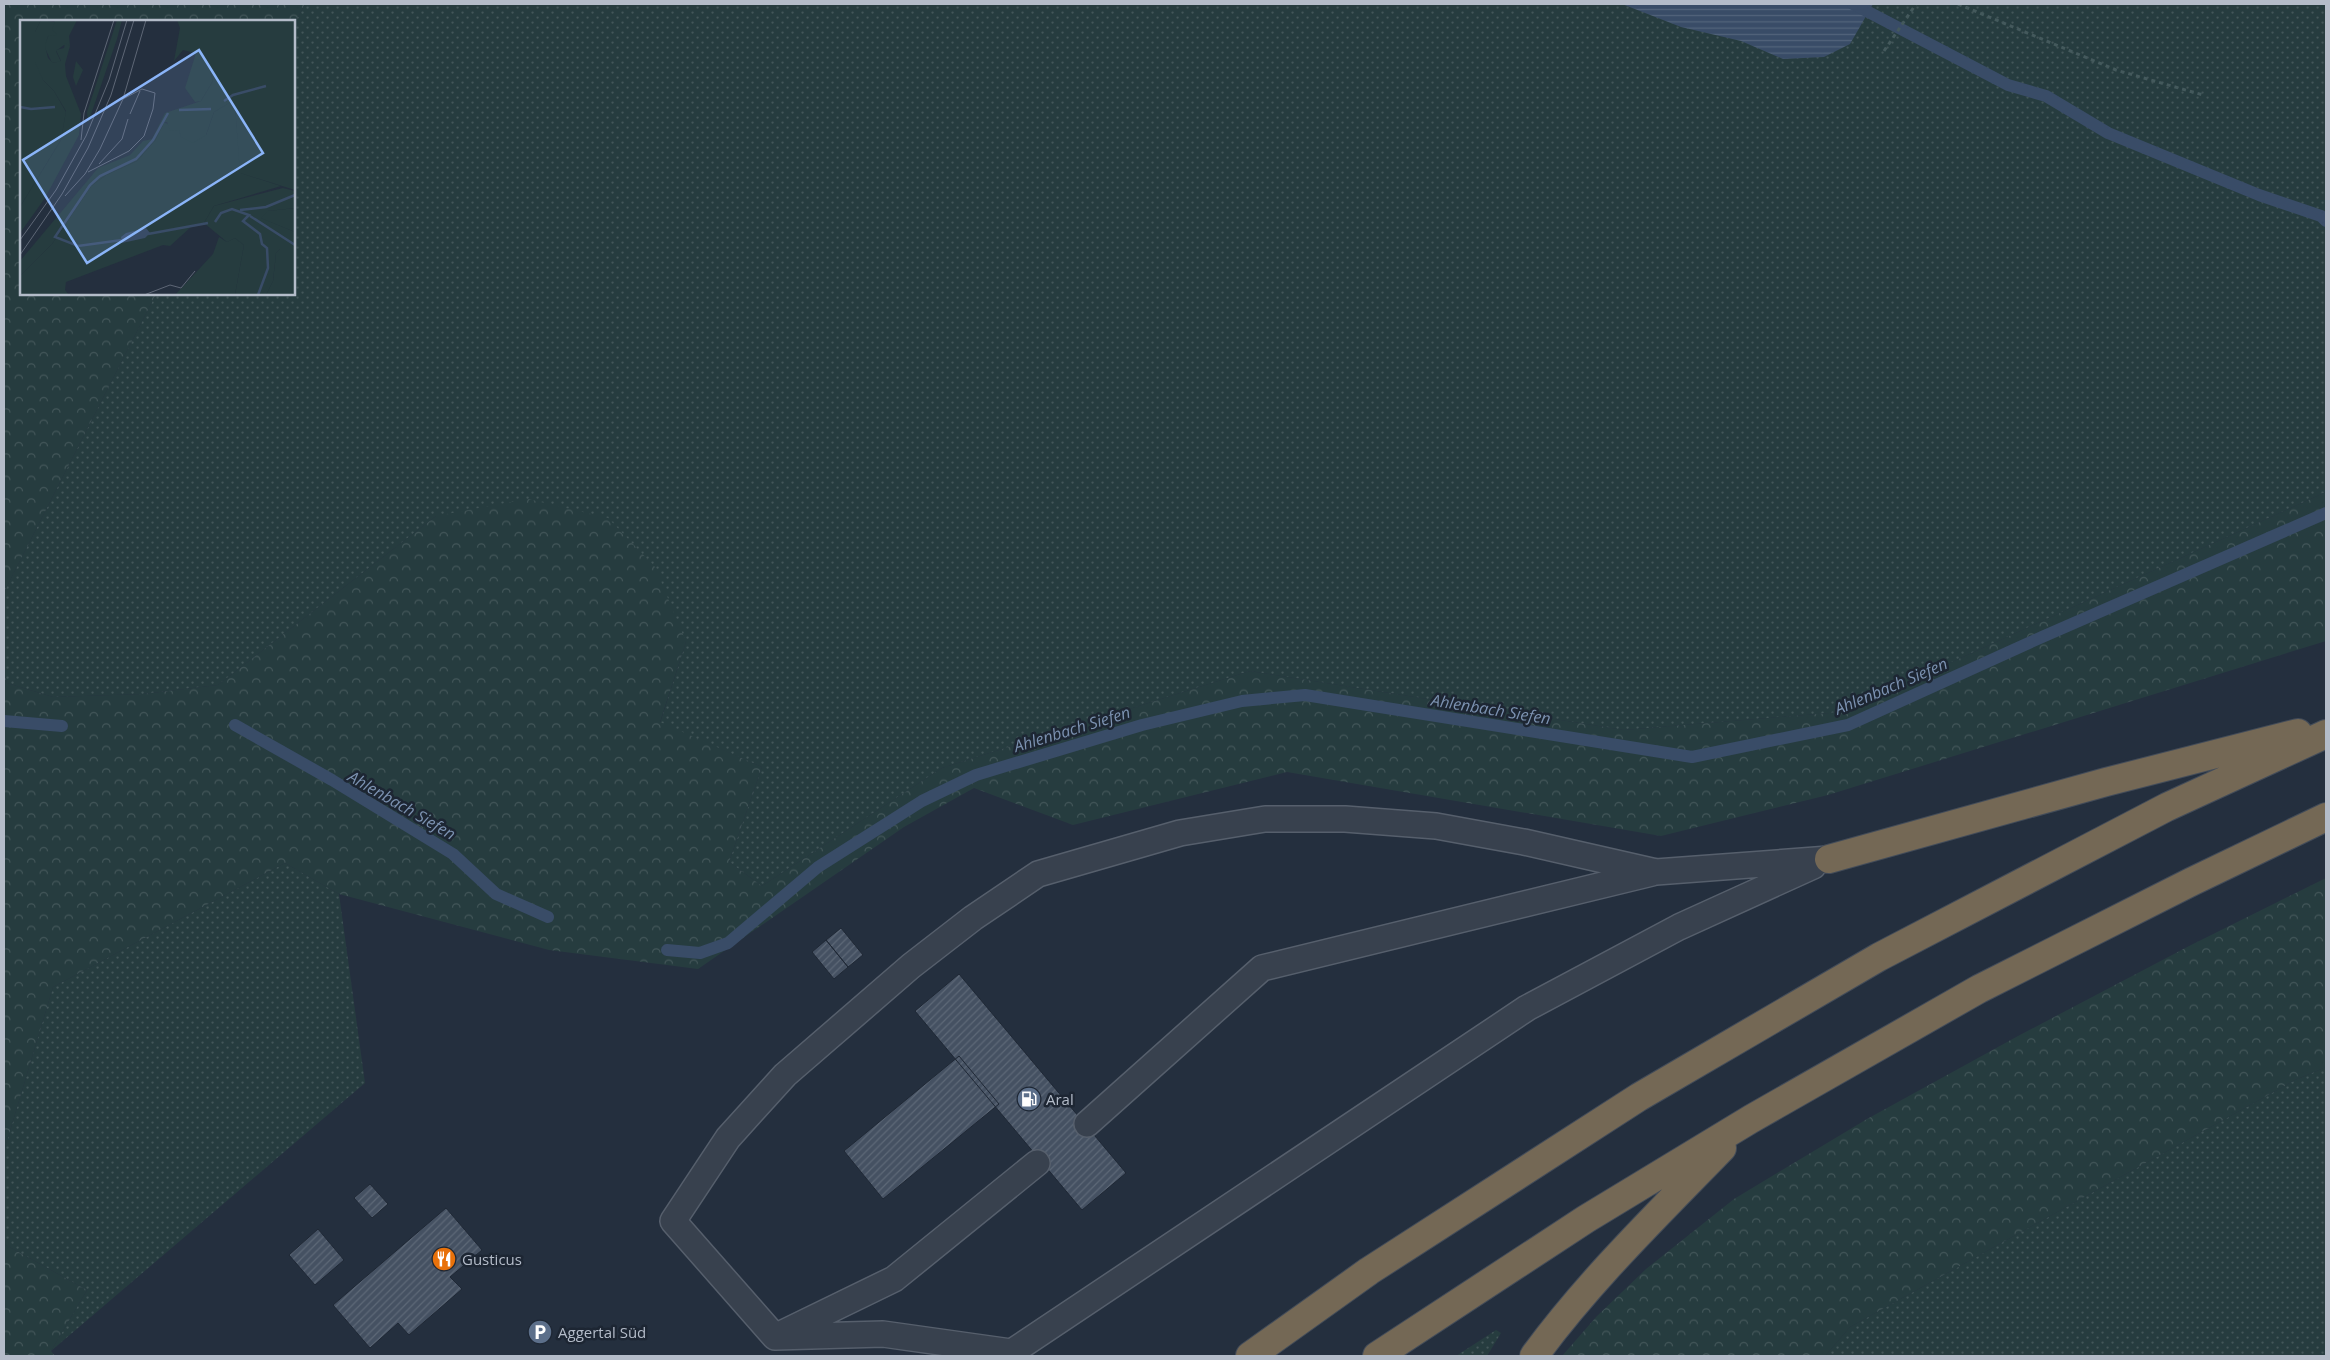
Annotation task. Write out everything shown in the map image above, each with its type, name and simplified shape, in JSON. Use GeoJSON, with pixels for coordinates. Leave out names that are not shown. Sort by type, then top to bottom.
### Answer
{"type":"FeatureCollection","features":[{"type":"Feature","properties":{"kind":"highway"},"geometry":{"type":"LineString","coordinates":[[1829,859],[2161,768],[2326,726]]}},
{"type":"Feature","properties":{"kind":"highway"},"geometry":{"type":"LineString","coordinates":[[1250,1356],[1369,1271],[1639,1096],[1879,957],[2167,807],[2326,734]]}},
{"type":"Feature","properties":{"kind":"highway"},"geometry":{"type":"LineString","coordinates":[[1376,1356],[1586,1219],[1750,1119],[1979,989],[2190,882],[2326,817]]}},
{"type":"Feature","properties":{"kind":"highway"},"geometry":{"type":"LineString","coordinates":[[1534,1356],[1571,1309],[1630,1243],[1750,1119]]}},
{"type":"Feature","properties":{"kind":"lane"},"geometry":{"type":"LineString","coordinates":[[775,1337],[673,1221],[728,1138],[786,1075],[911,966],[974,918],[1038,874],[1180,833],[1265,819],[1346,819],[1436,826],[1524,842],[1656,872]]}},
{"type":"Feature","properties":{"kind":"lane"},"geometry":{"type":"LineString","coordinates":[[1087,1124],[1262,968],[1656,872],[1829,859]]}},
{"type":"Feature","properties":{"kind":"lane"},"geometry":{"type":"LineString","coordinates":[[775,1337],[883,1334],[1008,1354],[1527,1008],[1679,927],[1829,859]]}},
{"type":"Feature","properties":{"kind":"lane"},"geometry":{"type":"LineString","coordinates":[[775,1337],[894,1279],[1038,1163]]}},
{"type":"Feature","properties":{"kind":"path"},"geometry":{"type":"LineString","coordinates":[[1958,4],[2116,70],[2203,95]]}},
{"type":"Feature","properties":{"kind":"path"},"geometry":{"type":"LineString","coordinates":[[1884,51],[1916,5]]}},
{"type":"Feature","properties":{"kind":"green space"},"geometry":{"type":"Polygon","coordinates":[[[4,4],[305,4],[295,23],[295,20],[20,20],[20,295],[155,295],[4,592],[4,4]]]}},
{"type":"Feature","properties":{"kind":"green space"},"geometry":{"type":"Polygon","coordinates":[[[305,4],[2326,4],[2326,492],[1842,712],[1624,730],[1250,671],[942,768],[762,886],[729,862],[762,767],[660,723],[686,642],[436,516],[218,685],[143,694],[53,697],[7,683],[4,673],[4,592],[155,295],[295,295],[295,23],[305,4]]]}},
{"type":"Feature","properties":{"kind":"green space"},"geometry":{"type":"Polygon","coordinates":[[[2326,492],[2326,641],[1828,795],[1661,836],[1287,772],[1073,825],[974,788],[904,827],[698,969],[549,950],[339,894],[285,863],[53,987],[4,1151],[4,673],[7,683],[53,697],[143,694],[218,685],[436,516],[528,499],[608,518],[655,567],[686,642],[660,722],[762,767],[729,862],[762,886],[942,768],[1250,671],[1624,730],[1842,712],[2326,492]]]}},
{"type":"Feature","properties":{"kind":"green space"},"geometry":{"type":"Polygon","coordinates":[[[285,863],[339,894],[365,1083],[51,1351],[87,1290],[4,1244],[4,1151],[53,987],[285,863]]]}},
{"type":"Feature","properties":{"kind":"green space"},"geometry":{"type":"Polygon","coordinates":[[[2326,878],[2326,1067],[2295,1080],[1850,1327],[1825,1356],[1562,1356],[1597,1316],[1646,1269],[1734,1199],[1867,1119],[2018,1036],[2191,945],[2326,878]]]}},
{"type":"Feature","properties":{"kind":"green space"},"geometry":{"type":"Polygon","coordinates":[[[2326,1067],[2326,1356],[1825,1356],[1850,1327],[2295,1080],[2326,1067]]]}},
{"type":"Feature","properties":{"kind":"green space"},"geometry":{"type":"Polygon","coordinates":[[[4,1244],[87,1290],[51,1351],[55,1356],[4,1356],[4,1244]]]}},
{"type":"Feature","properties":{"kind":"green space"},"geometry":{"type":"Polygon","coordinates":[[[1496,1330],[1501,1333],[1487,1356],[1456,1356],[1496,1330]]]}},
{"type":"Feature","properties":{"kind":"water"},"geometry":{"type":"Polygon","coordinates":[[[1622,4],[1873,4],[1850,44],[1824,57],[1783,59],[1741,41],[1681,27],[1622,4]]]}},
{"type":"Feature","properties":{"kind":"building"},"geometry":{"type":"Polygon","coordinates":[[[841,928],[863,955],[848,967],[826,940],[841,928]]]}},
{"type":"Feature","properties":{"kind":"building"},"geometry":{"type":"Polygon","coordinates":[[[826,940],[848,967],[834,979],[812,952],[826,940]]]}},
{"type":"Feature","properties":{"kind":"building"},"geometry":{"type":"Polygon","coordinates":[[[959,974],[1126,1173],[1082,1210],[915,1011],[959,974]]]}},
{"type":"Feature","properties":{"kind":"building"},"geometry":{"type":"Polygon","coordinates":[[[959,1056],[999,1104],[883,1199],[844,1151],[959,1056]]]}},
{"type":"Feature","properties":{"kind":"building"},"geometry":{"type":"Polygon","coordinates":[[[370,1184],[388,1204],[372,1218],[354,1198],[370,1184]]]}},
{"type":"Feature","properties":{"kind":"building"},"geometry":{"type":"Polygon","coordinates":[[[446,1208],[482,1250],[450,1277],[462,1289],[409,1335],[398,1323],[370,1348],[333,1305],[446,1208]]]}},
{"type":"Feature","properties":{"kind":"building"},"geometry":{"type":"Polygon","coordinates":[[[318,1229],[344,1260],[315,1285],[289,1255],[318,1229]]]}},
{"type":"Feature","properties":{"kind":"waterway"},"geometry":{"type":"LineString","coordinates":[[1853,4],[2008,85],[2046,96],[2108,133],[2259,195],[2321,216],[2326,221]]}},
{"type":"Feature","properties":{"kind":"waterway","name":"Ahlenbach Siefen"},"geometry":{"type":"LineString","coordinates":[[667,950],[700,953],[728,943],[818,867],[922,801],[976,775],[1142,725],[1242,701],[1305,695],[1692,757],[1848,725],[2042,637],[2326,513]]}},
{"type":"Feature","properties":{"kind":"waterway","name":"Ahlenbach Siefen"},"geometry":{"type":"LineString","coordinates":[[4,721],[62,726]]}},
{"type":"Feature","properties":{"kind":"waterway","name":"Ahlenbach Siefen"},"geometry":{"type":"LineString","coordinates":[[235,725],[332,780],[453,854],[496,894],[548,917]]}},
{"type":"Feature","properties":{"kind":"place","name":"Aral"},"geometry":{"type":"Point","coordinates":[1029,1099]}},
{"type":"Feature","properties":{"kind":"place","name":"Gusticus"},"geometry":{"type":"Point","coordinates":[444,1259]}},
{"type":"Feature","properties":{"kind":"place","name":"Aggertal Süd"},"geometry":{"type":"Point","coordinates":[540,1332]}}]}
